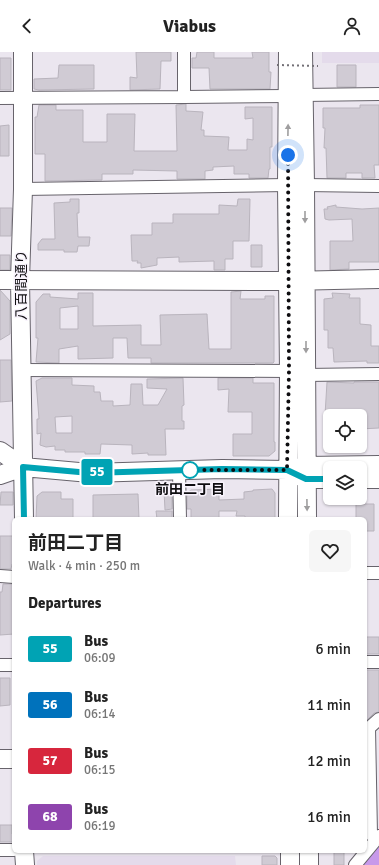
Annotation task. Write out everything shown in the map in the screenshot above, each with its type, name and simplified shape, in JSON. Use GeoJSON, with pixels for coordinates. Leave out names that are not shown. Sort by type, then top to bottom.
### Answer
{"type":"FeatureCollection","features":[{"type":"Feature","properties":{"kind":"street","name":"八百間通り"},"geometry":{"type":"LineString","coordinates":[[23,52],[23,189],[20,280],[24,517]]}},
{"type":"Feature","properties":{"kind":"street"},"geometry":{"type":"LineString","coordinates":[[184,52],[184,98]]}},
{"type":"Feature","properties":{"kind":"street"},"geometry":{"type":"LineString","coordinates":[[297,280],[287,185],[296,96],[303,52]]}},
{"type":"Feature","properties":{"kind":"street"},"geometry":{"type":"LineString","coordinates":[[282,59],[296,96],[305,185],[297,280],[297,373],[306,472],[307,517]]}},
{"type":"Feature","properties":{"kind":"street"},"geometry":{"type":"LineString","coordinates":[[0,98],[184,98],[379,94]]}},
{"type":"Feature","properties":{"kind":"street"},"geometry":{"type":"LineString","coordinates":[[23,189],[287,185]]}},
{"type":"Feature","properties":{"kind":"street"},"geometry":{"type":"LineString","coordinates":[[305,185],[379,186]]}},
{"type":"Feature","properties":{"kind":"street"},"geometry":{"type":"LineString","coordinates":[[0,280],[379,279]]}},
{"type":"Feature","properties":{"kind":"street"},"geometry":{"type":"LineString","coordinates":[[21,370],[379,374]]}},
{"type":"Feature","properties":{"kind":"street"},"geometry":{"type":"LineString","coordinates":[[288,517],[287,470],[297,373]]}},
{"type":"Feature","properties":{"kind":"street"},"geometry":{"type":"LineString","coordinates":[[0,451],[23,467]]}},
{"type":"Feature","properties":{"kind":"street"},"geometry":{"type":"LineString","coordinates":[[306,472],[379,464]]}},
{"type":"Feature","properties":{"kind":"street"},"geometry":{"type":"LineString","coordinates":[[0,475],[23,467],[90,473],[179,470],[287,470],[306,472],[323,477]]}},
{"type":"Feature","properties":{"kind":"street"},"geometry":{"type":"LineString","coordinates":[[179,470],[180,517]]}},
{"type":"Feature","properties":{"kind":"street"},"geometry":{"type":"LineString","coordinates":[[367,479],[379,479]]}},
{"type":"Feature","properties":{"kind":"street"},"geometry":{"type":"LineString","coordinates":[[367,573],[379,573]]}},
{"type":"Feature","properties":{"kind":"street"},"geometry":{"type":"LineString","coordinates":[[0,576],[12,576]]}},
{"type":"Feature","properties":{"kind":"street"},"geometry":{"type":"LineString","coordinates":[[367,662],[379,662]]}},
{"type":"Feature","properties":{"kind":"street"},"geometry":{"type":"LineString","coordinates":[[0,665],[12,665]]}},
{"type":"Feature","properties":{"kind":"street"},"geometry":{"type":"LineString","coordinates":[[367,850],[377,838],[371,834],[369,728],[379,719]]}},
{"type":"Feature","properties":{"kind":"street"},"geometry":{"type":"LineString","coordinates":[[0,759],[12,759]]}},
{"type":"Feature","properties":{"kind":"street"},"geometry":{"type":"LineString","coordinates":[[0,850],[12,850]]}},
{"type":"Feature","properties":{"kind":"street"},"geometry":{"type":"LineString","coordinates":[[24,853],[25,865]]}},
{"type":"Feature","properties":{"kind":"street"},"geometry":{"type":"LineString","coordinates":[[290,853],[290,865]]}},
{"type":"Feature","properties":{"kind":"street"},"geometry":{"type":"LineString","coordinates":[[309,853],[309,865]]}},
{"type":"Feature","properties":{"kind":"street"},"geometry":{"type":"LineString","coordinates":[[355,865],[365,853]]}},
{"type":"Feature","properties":{"kind":"path"},"geometry":{"type":"LineString","coordinates":[[282,59],[318,66]]}},
{"type":"Feature","properties":{"kind":"shaded area"},"geometry":{"type":"Polygon","coordinates":[[[322,52],[379,52],[379,63],[322,63],[322,52]]]}},
{"type":"Feature","properties":{"kind":"shaded area"},"geometry":{"type":"Polygon","coordinates":[[[43,856],[235,856],[236,865],[37,865],[37,861],[43,856]]]}},
{"type":"Feature","properties":{"kind":"building"},"geometry":{"type":"Polygon","coordinates":[[[136,52],[171,52],[171,61],[161,61],[160,89],[130,90],[130,77],[137,78],[136,52]]]}},
{"type":"Feature","properties":{"kind":"building"},"geometry":{"type":"Polygon","coordinates":[[[197,52],[214,52],[214,58],[253,58],[252,52],[269,52],[269,72],[271,72],[270,89],[210,89],[209,68],[192,68],[192,58],[196,58],[197,52]]]}},
{"type":"Feature","properties":{"kind":"building"},"geometry":{"type":"Polygon","coordinates":[[[0,58],[11,58],[11,90],[0,90],[0,58]]]}},
{"type":"Feature","properties":{"kind":"building"},"geometry":{"type":"Polygon","coordinates":[[[59,65],[94,65],[94,89],[34,89],[34,79],[58,78],[59,65]]]}},
{"type":"Feature","properties":{"kind":"building"},"geometry":{"type":"Polygon","coordinates":[[[337,65],[356,65],[356,87],[337,87],[337,65]]]}},
{"type":"Feature","properties":{"kind":"building"},"geometry":{"type":"Polygon","coordinates":[[[186,104],[186,111],[203,112],[201,130],[204,130],[204,136],[229,137],[228,150],[247,150],[247,139],[253,140],[253,118],[245,119],[245,107],[272,107],[272,147],[270,147],[270,169],[268,178],[249,178],[249,174],[234,174],[234,166],[213,167],[213,170],[205,171],[205,179],[177,179],[177,171],[133,170],[133,174],[102,174],[102,180],[45,181],[45,154],[35,154],[35,117],[37,117],[39,105],[56,105],[56,110],[83,110],[83,142],[107,142],[107,114],[135,114],[134,151],[177,151],[176,105],[186,104]]]}},
{"type":"Feature","properties":{"kind":"building"},"geometry":{"type":"Polygon","coordinates":[[[360,105],[379,105],[379,165],[374,165],[375,178],[362,178],[362,173],[346,173],[346,178],[327,178],[326,148],[324,148],[325,128],[323,128],[323,108],[360,108],[360,105]]]}},
{"type":"Feature","properties":{"kind":"building"},"geometry":{"type":"Polygon","coordinates":[[[9,125],[9,156],[0,156],[0,126],[9,125]]]}},
{"type":"Feature","properties":{"kind":"building"},"geometry":{"type":"Polygon","coordinates":[[[70,199],[79,199],[79,213],[77,213],[78,237],[90,237],[89,246],[78,246],[77,252],[64,252],[64,250],[38,250],[38,244],[42,239],[55,239],[54,203],[70,202],[70,199]]]}},
{"type":"Feature","properties":{"kind":"building"},"geometry":{"type":"Polygon","coordinates":[[[238,199],[250,199],[249,241],[233,241],[233,259],[225,259],[225,270],[214,270],[214,261],[179,262],[179,257],[157,258],[157,265],[141,268],[141,263],[137,263],[138,261],[132,261],[131,235],[152,235],[152,223],[173,223],[173,214],[219,214],[219,205],[237,206],[238,199]]]}},
{"type":"Feature","properties":{"kind":"building"},"geometry":{"type":"Polygon","coordinates":[[[336,205],[336,207],[362,209],[379,208],[379,262],[349,262],[349,269],[330,270],[330,241],[353,241],[352,219],[325,219],[324,209],[328,209],[327,207],[336,205]]]}},
{"type":"Feature","properties":{"kind":"building"},"geometry":{"type":"Polygon","coordinates":[[[0,208],[12,208],[11,236],[0,236],[0,208]]]}},
{"type":"Feature","properties":{"kind":"building"},"geometry":{"type":"Polygon","coordinates":[[[251,245],[262,245],[262,267],[251,267],[251,245]]]}},
{"type":"Feature","properties":{"kind":"building"},"geometry":{"type":"Polygon","coordinates":[[[0,255],[10,255],[10,270],[0,270],[0,255]]]}},
{"type":"Feature","properties":{"kind":"building"},"geometry":{"type":"Polygon","coordinates":[[[0,290],[10,301],[10,334],[0,340],[0,290]]]}},
{"type":"Feature","properties":{"kind":"building"},"geometry":{"type":"Polygon","coordinates":[[[241,291],[240,299],[265,299],[265,296],[274,296],[273,363],[151,363],[151,358],[128,358],[127,338],[113,338],[113,358],[78,359],[78,346],[59,349],[59,363],[36,362],[38,338],[36,338],[36,302],[43,294],[50,294],[50,297],[78,299],[78,293],[93,293],[93,326],[141,325],[141,345],[161,345],[160,315],[207,314],[209,349],[231,349],[231,292],[241,291]],[[78,306],[60,308],[60,329],[78,329],[78,306]]]}},
{"type":"Feature","properties":{"kind":"building"},"geometry":{"type":"Polygon","coordinates":[[[332,293],[350,294],[349,298],[360,298],[360,324],[371,325],[371,346],[379,346],[379,363],[367,363],[367,361],[334,362],[333,348],[328,348],[328,330],[324,330],[324,299],[333,298],[332,293]]]}},
{"type":"Feature","properties":{"kind":"building"},"geometry":{"type":"Polygon","coordinates":[[[0,360],[11,360],[12,401],[0,402],[0,360]]]}},
{"type":"Feature","properties":{"kind":"building"},"geometry":{"type":"Polygon","coordinates":[[[42,378],[72,378],[72,385],[94,386],[94,392],[100,392],[101,401],[113,401],[113,406],[130,405],[131,384],[142,384],[143,405],[158,405],[167,389],[147,388],[147,379],[183,378],[184,405],[182,406],[182,421],[184,421],[184,429],[165,429],[166,455],[148,455],[148,453],[132,454],[132,445],[101,444],[100,454],[85,454],[85,452],[65,452],[65,450],[55,450],[55,446],[46,447],[40,445],[41,433],[37,434],[37,419],[39,419],[36,381],[42,378]],[[72,416],[55,417],[56,433],[72,433],[72,416]]]}},
{"type":"Feature","properties":{"kind":"building"},"geometry":{"type":"Polygon","coordinates":[[[218,378],[253,378],[253,383],[274,383],[275,451],[269,456],[233,456],[233,434],[252,434],[252,412],[228,412],[229,389],[218,390],[218,378]]]}},
{"type":"Feature","properties":{"kind":"building"},"geometry":{"type":"Polygon","coordinates":[[[327,382],[379,382],[379,428],[367,429],[367,409],[325,409],[327,382]]]}},
{"type":"Feature","properties":{"kind":"building"},"geometry":{"type":"Polygon","coordinates":[[[219,489],[219,500],[244,499],[244,492],[272,489],[275,493],[275,517],[245,517],[236,516],[237,511],[219,511],[219,517],[191,517],[191,509],[187,509],[187,493],[191,490],[219,489]]]}},
{"type":"Feature","properties":{"kind":"building"},"geometry":{"type":"Polygon","coordinates":[[[164,491],[172,491],[172,509],[165,510],[164,491]]]}},
{"type":"Feature","properties":{"kind":"building"},"geometry":{"type":"Polygon","coordinates":[[[1,492],[13,492],[13,505],[0,505],[1,492]]]}},
{"type":"Feature","properties":{"kind":"building"},"geometry":{"type":"Polygon","coordinates":[[[42,492],[61,492],[61,499],[73,499],[73,517],[36,517],[37,496],[42,492]]]}},
{"type":"Feature","properties":{"kind":"building"},"geometry":{"type":"Polygon","coordinates":[[[138,494],[139,517],[93,517],[93,495],[138,494]]]}},
{"type":"Feature","properties":{"kind":"building"},"geometry":{"type":"Polygon","coordinates":[[[374,504],[374,531],[367,531],[367,517],[356,517],[356,505],[374,504]]]}},
{"type":"Feature","properties":{"kind":"building"},"geometry":{"type":"Polygon","coordinates":[[[156,511],[172,511],[172,517],[157,517],[156,511]]]}},
{"type":"Feature","properties":{"kind":"building"},"geometry":{"type":"Polygon","coordinates":[[[0,536],[12,536],[11,569],[0,569],[0,536]]]}},
{"type":"Feature","properties":{"kind":"building"},"geometry":{"type":"Polygon","coordinates":[[[3,584],[12,584],[12,634],[0,635],[0,592],[2,592],[3,584]]]}},
{"type":"Feature","properties":{"kind":"building"},"geometry":{"type":"Polygon","coordinates":[[[367,637],[379,637],[379,654],[367,654],[367,637]]]}},
{"type":"Feature","properties":{"kind":"building"},"geometry":{"type":"Polygon","coordinates":[[[367,670],[379,670],[379,712],[374,713],[367,720],[367,670]]]}},
{"type":"Feature","properties":{"kind":"building"},"geometry":{"type":"Polygon","coordinates":[[[0,678],[10,678],[10,705],[0,706],[0,678]]]}},
{"type":"Feature","properties":{"kind":"building"},"geometry":{"type":"Polygon","coordinates":[[[0,825],[12,825],[12,842],[0,842],[0,825]]]}},
{"type":"Feature","properties":{"kind":"building"},"geometry":{"type":"Polygon","coordinates":[[[334,853],[344,853],[344,865],[334,865],[334,853]]]}},
{"type":"Feature","properties":{"kind":"building"},"geometry":{"type":"Polygon","coordinates":[[[262,856],[275,856],[277,858],[277,865],[262,865],[262,856]]]}},
{"type":"Feature","properties":{"kind":"waterway"},"geometry":{"type":"LineString","coordinates":[[371,865],[379,856]]}},
{"type":"Feature","properties":{"kind":"bus line","name":"55"},"geometry":{"type":"LineString","coordinates":[[24,517],[23,467],[90,473],[222,469],[287,470],[306,479],[323,479]]}},
{"type":"Feature","properties":{"kind":"place","name":"前田二丁目"},"geometry":{"type":"Point","coordinates":[190,470]}},
{"type":"Feature","properties":{"kind":"route"},"geometry":{"type":"LineString","coordinates":[[190,470],[287,470],[289,370],[288,155]]}}]}
